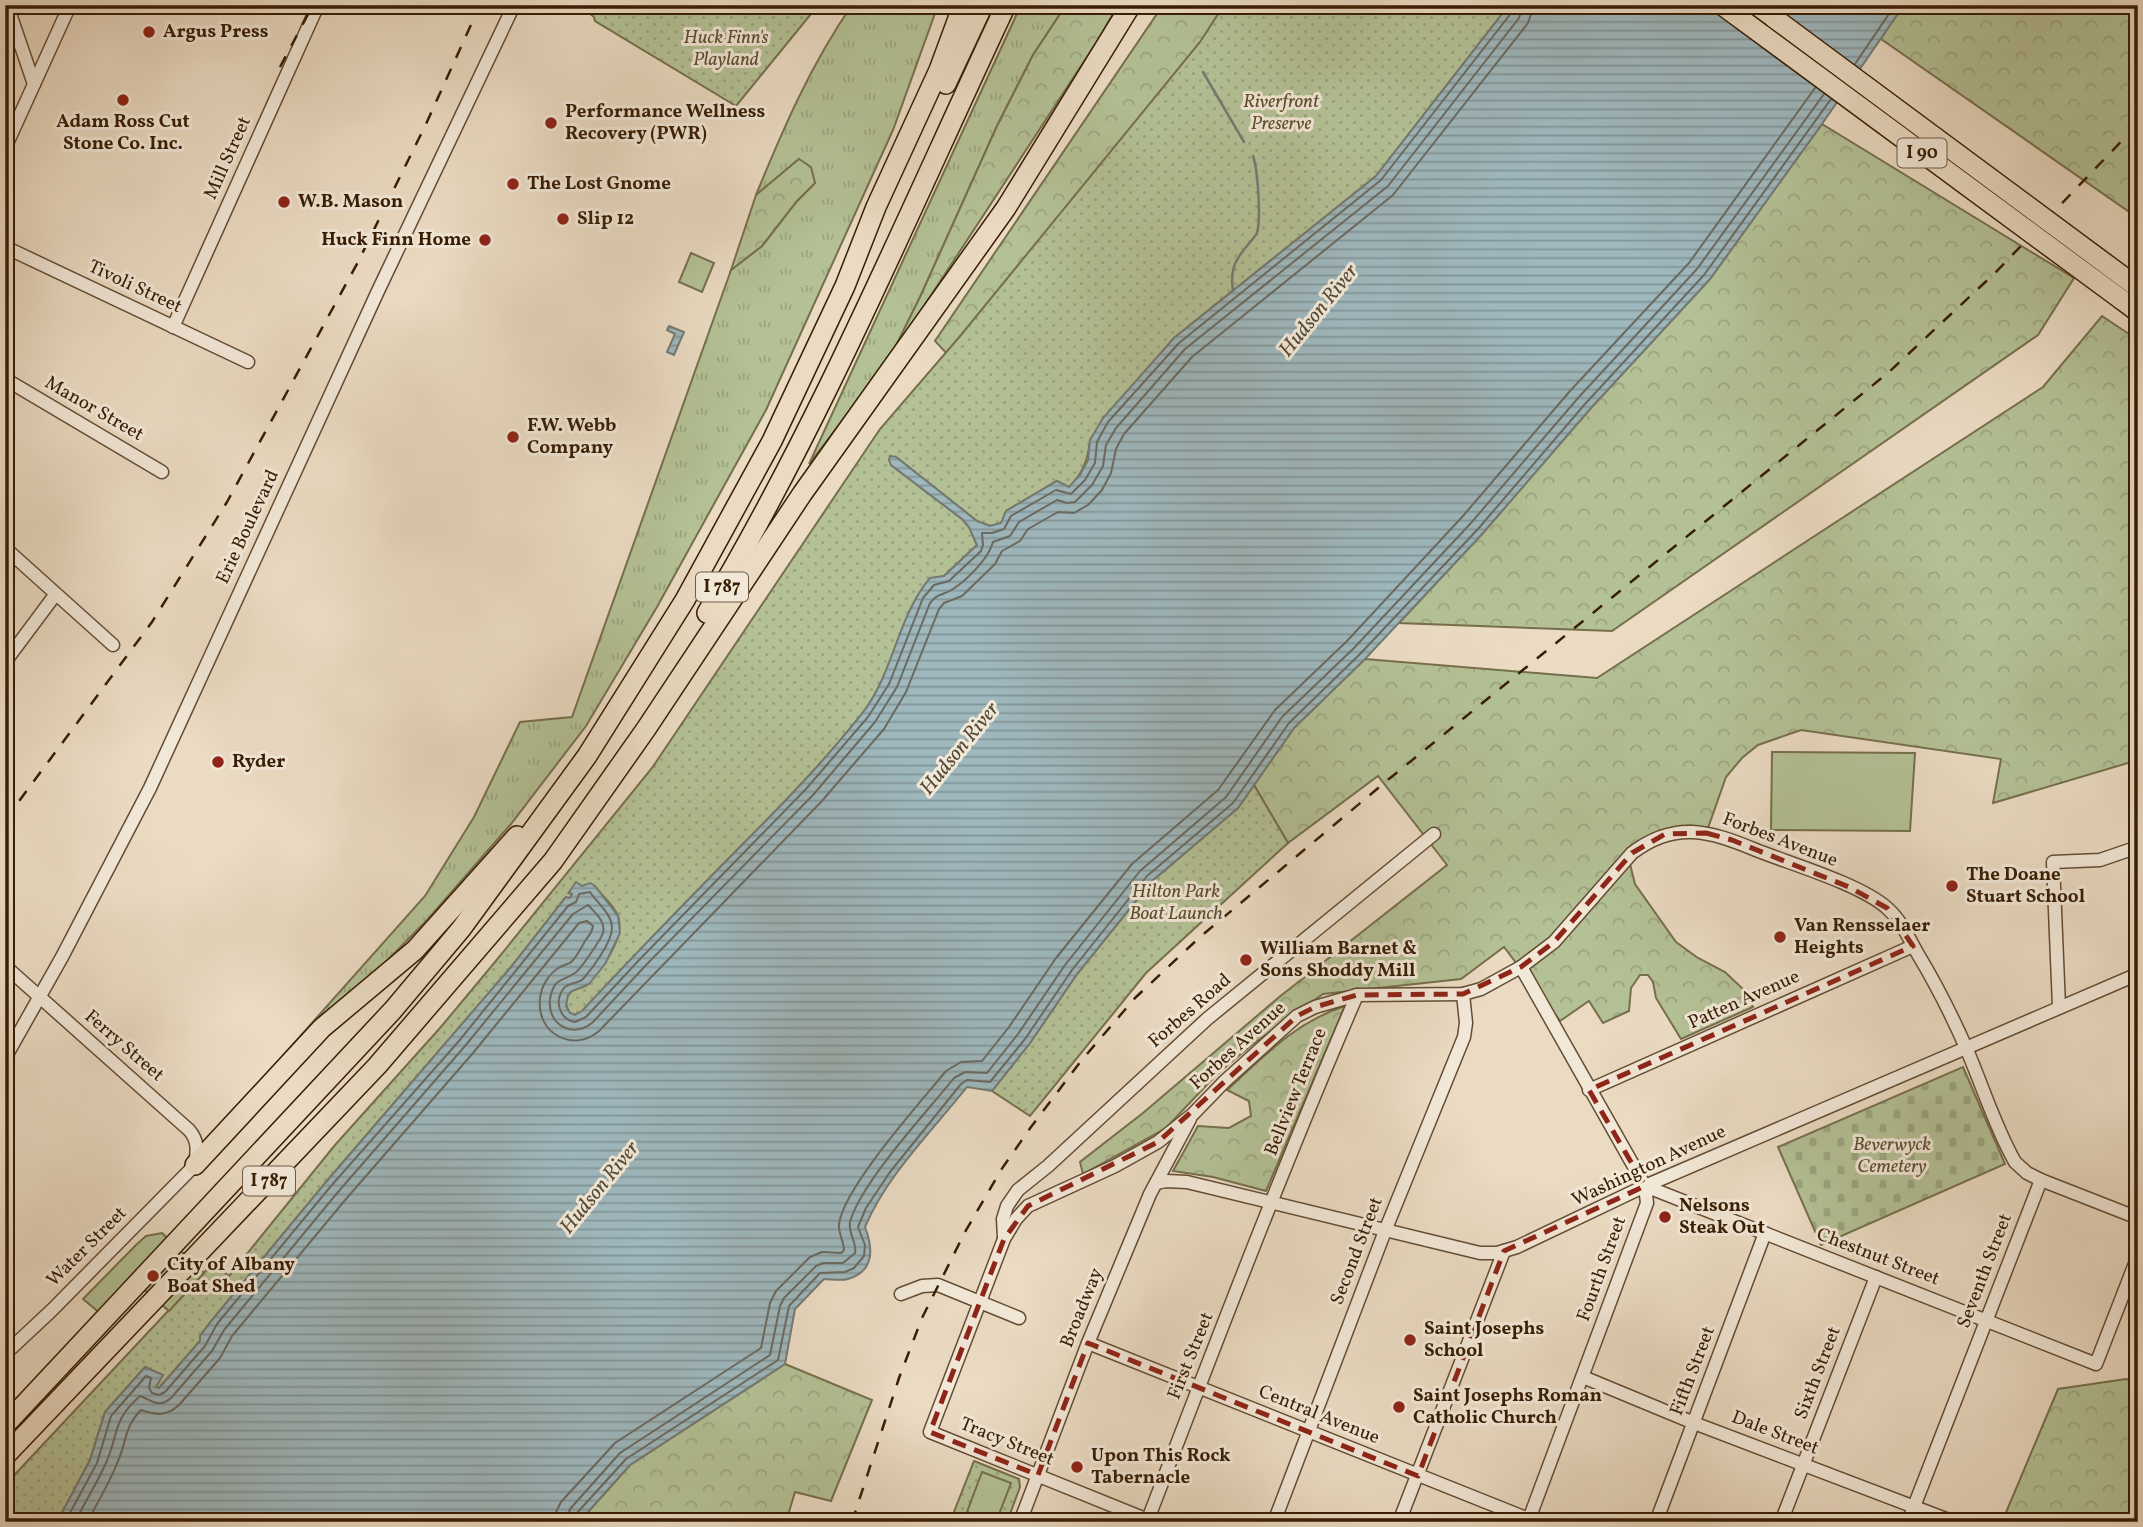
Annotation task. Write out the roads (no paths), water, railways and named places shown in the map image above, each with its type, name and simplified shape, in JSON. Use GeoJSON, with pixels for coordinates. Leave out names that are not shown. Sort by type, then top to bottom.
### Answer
{"type":"FeatureCollection","features":[{"type":"Feature","properties":{"kind":"highway"},"geometry":{"type":"LineString","coordinates":[[845,286],[876,207],[939,70],[963,5]]}},
{"type":"Feature","properties":{"kind":"highway","name":"I 787"},"geometry":{"type":"LineString","coordinates":[[5,1425],[359,1048],[461,929],[564,788],[654,652],[721,537],[772,441],[845,286],[887,210],[983,5]]}},
{"type":"Feature","properties":{"kind":"highway","name":"I 787"},"geometry":{"type":"LineString","coordinates":[[5,1456],[200,1254],[413,1025],[517,900],[655,697],[758,525],[835,371],[1006,5]]}},
{"type":"Feature","properties":{"kind":"highway"},"geometry":{"type":"LineString","coordinates":[[517,900],[553,861],[590,811],[802,494],[974,255],[1066,114],[1131,5]]}},
{"type":"Feature","properties":{"kind":"highway","name":"I 90"},"geometry":{"type":"LineString","coordinates":[[1722,5],[2138,312]]}},
{"type":"Feature","properties":{"kind":"highway","name":"I 90"},"geometry":{"type":"LineString","coordinates":[[1757,5],[2136,285]]}},
{"type":"Feature","properties":{"kind":"highway"},"geometry":{"type":"LineString","coordinates":[[195,1165],[312,1037],[415,950],[493,861],[564,788]]}},
{"type":"Feature","properties":{"kind":"highway"},"geometry":{"type":"LineString","coordinates":[[5,1413],[76,1350]]}},
{"type":"Feature","properties":{"kind":"highway"},"geometry":{"type":"LineString","coordinates":[[5,1467],[66,1394]]}},
{"type":"Feature","properties":{"kind":"street"},"geometry":{"type":"LineString","coordinates":[[6,5],[34,84]]}},
{"type":"Feature","properties":{"kind":"street"},"geometry":{"type":"LineString","coordinates":[[5,148],[70,5]]}},
{"type":"Feature","properties":{"kind":"street","name":"Mill Street"},"geometry":{"type":"LineString","coordinates":[[173,327],[318,5]]}},
{"type":"Feature","properties":{"kind":"street","name":"Erie Boulevard"},"geometry":{"type":"LineString","coordinates":[[5,1058],[150,788],[378,291],[514,5]]}},
{"type":"Feature","properties":{"kind":"street","name":"Tivoli Street"},"geometry":{"type":"LineString","coordinates":[[5,247],[248,362]]}},
{"type":"Feature","properties":{"kind":"street","name":"Manor Street"},"geometry":{"type":"LineString","coordinates":[[5,379],[162,472]]}},
{"type":"Feature","properties":{"kind":"street"},"geometry":{"type":"LineString","coordinates":[[5,548],[113,645]]}},
{"type":"Feature","properties":{"kind":"street"},"geometry":{"type":"LineString","coordinates":[[5,662],[55,595]]}},
{"type":"Feature","properties":{"kind":"street","name":"Forbes Avenue"},"geometry":{"type":"LineString","coordinates":[[930,1432],[1004,1239],[1028,1206],[1115,1166],[1158,1142],[1193,1114],[1297,1016],[1315,1007],[1357,995],[1464,994],[1481,989],[1521,967],[1554,942],[1632,853],[1644,843],[1665,834],[1685,831],[1732,840],[1875,899],[1901,923],[1941,994],[1966,1047]]}},
{"type":"Feature","properties":{"kind":"street","name":"Forbes Road"},"geometry":{"type":"LineString","coordinates":[[1004,1239],[1003,1219],[1007,1206],[1018,1190],[1057,1158],[1207,1019],[1434,834]]}},
{"type":"Feature","properties":{"kind":"street"},"geometry":{"type":"LineString","coordinates":[[2059,1007],[2053,862],[2100,860],[2138,847]]}},
{"type":"Feature","properties":{"kind":"street","name":"Patten Avenue"},"geometry":{"type":"LineString","coordinates":[[1589,1090],[1913,946]]}},
{"type":"Feature","properties":{"kind":"street","name":"Ferry Street"},"geometry":{"type":"LineString","coordinates":[[5,966],[189,1130],[197,1143],[195,1165]]}},
{"type":"Feature","properties":{"kind":"street"},"geometry":{"type":"LineString","coordinates":[[1521,967],[1645,1186]]}},
{"type":"Feature","properties":{"kind":"street","name":"Washington Avenue"},"geometry":{"type":"LineString","coordinates":[[1156,1183],[1187,1182],[1272,1205],[1480,1253],[1504,1251],[1606,1207],[1645,1186],[2138,974]]}},
{"type":"Feature","properties":{"kind":"street","name":"Second Street"},"geometry":{"type":"LineString","coordinates":[[1274,1522],[1385,1231],[1464,1037],[1464,994]]}},
{"type":"Feature","properties":{"kind":"street","name":"Bellview Terrace"},"geometry":{"type":"LineString","coordinates":[[1272,1205],[1299,1129],[1357,995]]}},
{"type":"Feature","properties":{"kind":"street"},"geometry":{"type":"LineString","coordinates":[[1966,1047],[2007,1149],[2015,1162],[2027,1173],[2041,1180],[2138,1218]]}},
{"type":"Feature","properties":{"kind":"street","name":"Broadway"},"geometry":{"type":"LineString","coordinates":[[1020,1522],[1088,1343],[1156,1183],[1193,1114]]}},
{"type":"Feature","properties":{"kind":"street","name":"Water Street"},"geometry":{"type":"LineString","coordinates":[[5,1354],[195,1165]]}},
{"type":"Feature","properties":{"kind":"street","name":"Seventh Street"},"geometry":{"type":"LineString","coordinates":[[1908,1522],[2041,1180]]}},
{"type":"Feature","properties":{"kind":"street","name":"Chestnut Street"},"geometry":{"type":"LineString","coordinates":[[1645,1186],[2096,1364],[2138,1255]]}},
{"type":"Feature","properties":{"kind":"street","name":"Fourth Street"},"geometry":{"type":"LineString","coordinates":[[1531,1521],[1645,1210],[1645,1186]]}},
{"type":"Feature","properties":{"kind":"street","name":"First Street"},"geometry":{"type":"LineString","coordinates":[[1147,1521],[1272,1205]]}},
{"type":"Feature","properties":{"kind":"street","name":"Fifth Street"},"geometry":{"type":"LineString","coordinates":[[1656,1522],[1765,1233]]}},
{"type":"Feature","properties":{"kind":"street"},"geometry":{"type":"LineString","coordinates":[[1399,1522],[1504,1251]]}},
{"type":"Feature","properties":{"kind":"street","name":"Sixth Street"},"geometry":{"type":"LineString","coordinates":[[1781,1522],[1876,1277]]}},
{"type":"Feature","properties":{"kind":"street"},"geometry":{"type":"LineString","coordinates":[[901,1294],[922,1286],[938,1285],[1019,1318]]}},
{"type":"Feature","properties":{"kind":"street","name":"Central Avenue"},"geometry":{"type":"LineString","coordinates":[[1088,1343],[1531,1521]]}},
{"type":"Feature","properties":{"kind":"street","name":"Dale Street"},"geometry":{"type":"LineString","coordinates":[[1583,1377],[1694,1423],[1954,1522]]}},
{"type":"Feature","properties":{"kind":"street","name":"Tracy Street"},"geometry":{"type":"LineString","coordinates":[[930,1432],[1147,1521]]}},
{"type":"Feature","properties":{"kind":"water","name":"Hudson River"},"geometry":{"type":"Polygon","coordinates":[[[1509,5],[1904,5],[1710,279],[1590,409],[1483,533],[1365,659],[1294,728],[1238,808],[1152,881],[1077,974],[1030,1043],[992,1091],[967,1087],[925,1137],[885,1189],[865,1227],[870,1243],[867,1265],[857,1275],[848,1279],[824,1279],[795,1309],[785,1364],[630,1465],[579,1522],[57,1522],[90,1460],[105,1412],[145,1367],[163,1375],[156,1387],[159,1388],[200,1341],[200,1336],[212,1320],[326,1182],[511,967],[566,897],[570,898],[572,894],[569,892],[576,882],[582,886],[590,883],[595,886],[618,916],[620,933],[605,964],[589,984],[568,995],[566,1006],[570,1013],[575,1015],[582,1011],[782,804],[861,715],[881,682],[919,593],[930,578],[944,576],[977,545],[962,519],[891,465],[890,456],[896,457],[977,521],[990,526],[1001,523],[1006,511],[1057,481],[1069,487],[1088,460],[1090,440],[1103,418],[1174,338],[1376,176],[1509,5]]]}},
{"type":"Feature","properties":{"kind":"water"},"geometry":{"type":"Polygon","coordinates":[[[669,326],[684,332],[674,355],[667,352],[675,334],[667,330],[669,326]]]}},
{"type":"Feature","properties":{"kind":"waterway"},"geometry":{"type":"LineString","coordinates":[[1203,72],[1244,142]]}},
{"type":"Feature","properties":{"kind":"waterway"},"geometry":{"type":"LineString","coordinates":[[1233,291],[1234,267],[1256,235],[1258,226],[1258,183],[1253,156]]}},
{"type":"Feature","properties":{"kind":"railway"},"geometry":{"type":"LineString","coordinates":[[280,67],[313,5]]}},
{"type":"Feature","properties":{"kind":"railway"},"geometry":{"type":"LineString","coordinates":[[5,820],[152,622],[227,502],[358,262],[426,124],[480,5]]}},
{"type":"Feature","properties":{"kind":"railway"},"geometry":{"type":"LineString","coordinates":[[852,1522],[899,1378],[922,1318],[965,1232],[1001,1170],[1031,1127],[1081,1061],[1135,998],[1200,937],[1389,779],[1889,372],[1995,273],[2138,124]]}},
{"type":"Feature","properties":{"kind":"place","name":"Argus Press"},"geometry":{"type":"Point","coordinates":[149,32]}},
{"type":"Feature","properties":{"kind":"place","name":"Adam Ross Cut Stone Co. Inc."},"geometry":{"type":"Point","coordinates":[123,100]}},
{"type":"Feature","properties":{"kind":"place","name":"Performance Wellness Recovery (PWR)"},"geometry":{"type":"Point","coordinates":[551,123]}},
{"type":"Feature","properties":{"kind":"place","name":"The Lost Gnome"},"geometry":{"type":"Point","coordinates":[513,184]}},
{"type":"Feature","properties":{"kind":"place","name":"W.B. Mason"},"geometry":{"type":"Point","coordinates":[284,202]}},
{"type":"Feature","properties":{"kind":"place","name":"Slip 12"},"geometry":{"type":"Point","coordinates":[563,219]}},
{"type":"Feature","properties":{"kind":"place","name":"Huck Finn Home"},"geometry":{"type":"Point","coordinates":[485,240]}},
{"type":"Feature","properties":{"kind":"place","name":"F.W. Webb Company"},"geometry":{"type":"Point","coordinates":[513,437]}},
{"type":"Feature","properties":{"kind":"place","name":"Ryder"},"geometry":{"type":"Point","coordinates":[218,762]}},
{"type":"Feature","properties":{"kind":"place","name":"The Doane Stuart School"},"geometry":{"type":"Point","coordinates":[1952,886]}},
{"type":"Feature","properties":{"kind":"place","name":"Van Rensselaer Heights"},"geometry":{"type":"Point","coordinates":[1780,937]}},
{"type":"Feature","properties":{"kind":"place","name":"William Barnet & Sons Shoddy Mill"},"geometry":{"type":"Point","coordinates":[1246,960]}},
{"type":"Feature","properties":{"kind":"place","name":"Nelsons Steak Out"},"geometry":{"type":"Point","coordinates":[1665,1217]}},
{"type":"Feature","properties":{"kind":"place","name":"City of Albany Boat Shed"},"geometry":{"type":"Point","coordinates":[153,1276]}},
{"type":"Feature","properties":{"kind":"place","name":"Saint Josephs School"},"geometry":{"type":"Point","coordinates":[1410,1340]}},
{"type":"Feature","properties":{"kind":"place","name":"Saint Josephs Roman Catholic Church"},"geometry":{"type":"Point","coordinates":[1399,1407]}},
{"type":"Feature","properties":{"kind":"place","name":"Upon This Rock Tabernacle"},"geometry":{"type":"Point","coordinates":[1077,1467]}},
{"type":"Feature","properties":{"kind":"park label","name":"Huck Finn's Playland"},"geometry":{"type":"Point","coordinates":[726,49]}},
{"type":"Feature","properties":{"kind":"park label","name":"Riverfront Preserve"},"geometry":{"type":"Point","coordinates":[1281,113]}},
{"type":"Feature","properties":{"kind":"park label","name":"Hilton Park Boat Launch"},"geometry":{"type":"Point","coordinates":[1176,903]}},
{"type":"Feature","properties":{"kind":"park label","name":"Beverwyck Cemetery"},"geometry":{"type":"Point","coordinates":[1892,1156]}}]}
